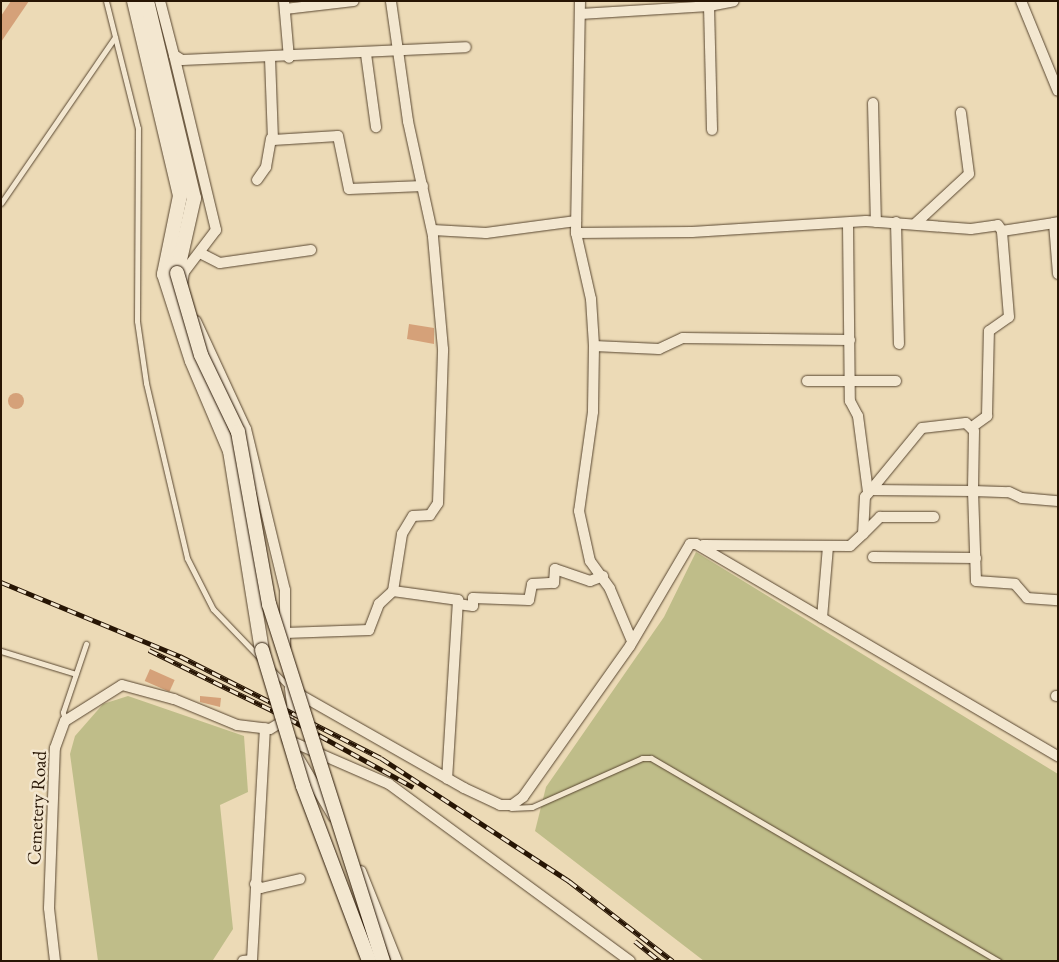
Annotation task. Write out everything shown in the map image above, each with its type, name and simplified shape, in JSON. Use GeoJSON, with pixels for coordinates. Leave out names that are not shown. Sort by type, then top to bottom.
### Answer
{"type":"FeatureCollection","features":[{"type":"Feature","properties":{"kind":"street"},"geometry":{"type":"LineString","coordinates":[[134,1],[180,196],[182,225]]}},
{"type":"Feature","properties":{"kind":"street"},"geometry":{"type":"LineString","coordinates":[[148,1],[194,198],[182,225],[170,273],[192,361],[230,451],[258,636],[304,786],[369,961]]}},
{"type":"Feature","properties":{"kind":"street"},"geometry":{"type":"LineString","coordinates":[[65,721],[122,685],[174,698],[237,725],[265,728],[288,718],[292,705],[293,691],[285,658],[285,590],[241,411],[184,292],[184,272],[216,230],[160,1]]}},
{"type":"Feature","properties":{"kind":"street"},"geometry":{"type":"LineString","coordinates":[[289,58],[284,5],[354,1]]}},
{"type":"Feature","properties":{"kind":"street"},"geometry":{"type":"LineString","coordinates":[[285,632],[369,630],[380,604],[393,591],[402,534],[413,516],[430,515],[438,504],[443,349],[432,230],[398,51],[391,1]]}},
{"type":"Feature","properties":{"kind":"street"},"geometry":{"type":"LineString","coordinates":[[580,1],[576,233],[591,299],[594,346],[593,412],[579,511],[590,561],[603,576],[632,641]]}},
{"type":"Feature","properties":{"kind":"street"},"geometry":{"type":"LineString","coordinates":[[580,14],[709,6],[734,1]]}},
{"type":"Feature","properties":{"kind":"street"},"geometry":{"type":"LineString","coordinates":[[1021,1],[1058,90]]}},
{"type":"Feature","properties":{"kind":"street"},"geometry":{"type":"LineString","coordinates":[[709,6],[712,130]]}},
{"type":"Feature","properties":{"kind":"street"},"geometry":{"type":"LineString","coordinates":[[174,55],[188,60],[289,58],[466,47]]}},
{"type":"Feature","properties":{"kind":"street"},"geometry":{"type":"LineString","coordinates":[[366,54],[376,128]]}},
{"type":"Feature","properties":{"kind":"street"},"geometry":{"type":"LineString","coordinates":[[257,180],[266,167],[272,138],[270,58]]}},
{"type":"Feature","properties":{"kind":"street"},"geometry":{"type":"LineString","coordinates":[[873,103],[876,222]]}},
{"type":"Feature","properties":{"kind":"street"},"geometry":{"type":"LineString","coordinates":[[916,223],[969,174],[960,113]]}},
{"type":"Feature","properties":{"kind":"street"},"geometry":{"type":"LineString","coordinates":[[272,138],[338,136],[349,190],[423,186]]}},
{"type":"Feature","properties":{"kind":"street"},"geometry":{"type":"LineString","coordinates":[[432,230],[486,233],[576,221]]}},
{"type":"Feature","properties":{"kind":"street"},"geometry":{"type":"LineString","coordinates":[[576,233],[876,222],[916,223],[971,229],[998,225],[1002,231],[1009,317],[989,331],[986,416],[972,427],[927,425],[870,491]]}},
{"type":"Feature","properties":{"kind":"street"},"geometry":{"type":"LineString","coordinates":[[896,222],[899,344]]}},
{"type":"Feature","properties":{"kind":"street"},"geometry":{"type":"LineString","coordinates":[[1002,231],[1056,222],[1058,274]]}},
{"type":"Feature","properties":{"kind":"street"},"geometry":{"type":"LineString","coordinates":[[848,224],[850,381],[870,491],[864,534]]}},
{"type":"Feature","properties":{"kind":"street"},"geometry":{"type":"LineString","coordinates":[[200,253],[220,263],[311,250]]}},
{"type":"Feature","properties":{"kind":"street"},"geometry":{"type":"LineString","coordinates":[[170,273],[201,354],[238,432],[269,604],[383,961]]}},
{"type":"Feature","properties":{"kind":"street"},"geometry":{"type":"LineString","coordinates":[[594,346],[659,349],[682,338],[850,340]]}},
{"type":"Feature","properties":{"kind":"street"},"geometry":{"type":"LineString","coordinates":[[807,381],[896,381]]}},
{"type":"Feature","properties":{"kind":"street"},"geometry":{"type":"LineString","coordinates":[[972,427],[976,581],[1015,584],[1028,598],[1058,600]]}},
{"type":"Feature","properties":{"kind":"street"},"geometry":{"type":"LineString","coordinates":[[870,491],[1010,492],[1022,498],[1058,501]]}},
{"type":"Feature","properties":{"kind":"street"},"geometry":{"type":"LineString","coordinates":[[293,691],[447,779],[506,806],[522,797],[632,641],[690,544],[856,545],[880,517],[934,517]]}},
{"type":"Feature","properties":{"kind":"street"},"geometry":{"type":"LineString","coordinates":[[702,545],[822,618],[1058,756]]}},
{"type":"Feature","properties":{"kind":"street"},"geometry":{"type":"LineString","coordinates":[[822,618],[828,546]]}},
{"type":"Feature","properties":{"kind":"street"},"geometry":{"type":"LineString","coordinates":[[873,557],[976,558]]}},
{"type":"Feature","properties":{"kind":"street"},"geometry":{"type":"LineString","coordinates":[[458,604],[473,606],[473,598],[529,600],[532,584],[554,583],[555,569],[590,581],[603,576]]}},
{"type":"Feature","properties":{"kind":"street"},"geometry":{"type":"LineString","coordinates":[[393,591],[458,600],[447,779]]}},
{"type":"Feature","properties":{"kind":"street","name":"Cemetery Road"},"geometry":{"type":"LineString","coordinates":[[56,959],[49,908],[56,748],[65,721]]}},
{"type":"Feature","properties":{"kind":"street"},"geometry":{"type":"LineString","coordinates":[[278,723],[354,855],[397,961]]}},
{"type":"Feature","properties":{"kind":"street"},"geometry":{"type":"LineString","coordinates":[[243,961],[252,960],[265,728]]}},
{"type":"Feature","properties":{"kind":"street"},"geometry":{"type":"LineString","coordinates":[[288,740],[389,784],[630,961]]}},
{"type":"Feature","properties":{"kind":"street"},"geometry":{"type":"LineString","coordinates":[[255,884],[262,888],[300,879]]}},
{"type":"Feature","properties":{"kind":"lane"},"geometry":{"type":"LineString","coordinates":[[106,1],[138,128],[137,321],[146,383],[187,558],[213,609],[293,691]]}},
{"type":"Feature","properties":{"kind":"lane"},"geometry":{"type":"LineString","coordinates":[[1,203],[115,37]]}},
{"type":"Feature","properties":{"kind":"lane"},"geometry":{"type":"LineString","coordinates":[[65,721],[63,712],[86,644]]}},
{"type":"Feature","properties":{"kind":"lane"},"geometry":{"type":"LineString","coordinates":[[1,651],[76,674]]}},
{"type":"Feature","properties":{"kind":"lane"},"geometry":{"type":"LineString","coordinates":[[506,806],[532,807],[642,758],[651,758],[999,961]]}},
{"type":"Feature","properties":{"kind":"shaded area"},"geometry":{"type":"Polygon","coordinates":[[[696,552],[1058,774],[1058,961],[704,961],[535,831],[546,787],[664,617],[696,552]]]}},
{"type":"Feature","properties":{"kind":"shaded area"},"geometry":{"type":"Polygon","coordinates":[[[128,696],[244,736],[248,792],[220,805],[233,929],[213,960],[98,961],[70,754],[75,736],[103,704],[128,696]]]}},
{"type":"Feature","properties":{"kind":"building"},"geometry":{"type":"Polygon","coordinates":[[[11,1],[29,1],[1,42],[1,16],[11,1]]]}},
{"type":"Feature","properties":{"kind":"building"},"geometry":{"type":"Polygon","coordinates":[[[409,324],[434,328],[434,344],[407,339],[409,324]]]}},
{"type":"Feature","properties":{"kind":"building"},"geometry":{"type":"Polygon","coordinates":[[[13,393],[19,393],[24,398],[22,407],[13,409],[8,404],[8,398],[13,393]]]}},
{"type":"Feature","properties":{"kind":"building"},"geometry":{"type":"Polygon","coordinates":[[[150,669],[175,680],[169,692],[145,681],[150,669]]]}},
{"type":"Feature","properties":{"kind":"building"},"geometry":{"type":"Polygon","coordinates":[[[200,696],[221,698],[220,707],[200,702],[200,696]]]}},
{"type":"Feature","properties":{"kind":"railway"},"geometry":{"type":"LineString","coordinates":[[1,582],[180,656],[381,758],[569,881],[673,961]]}},
{"type":"Feature","properties":{"kind":"railway"},"geometry":{"type":"LineString","coordinates":[[149,650],[288,718],[413,787]]}},
{"type":"Feature","properties":{"kind":"railway"},"geometry":{"type":"LineString","coordinates":[[635,941],[660,961]]}}]}
